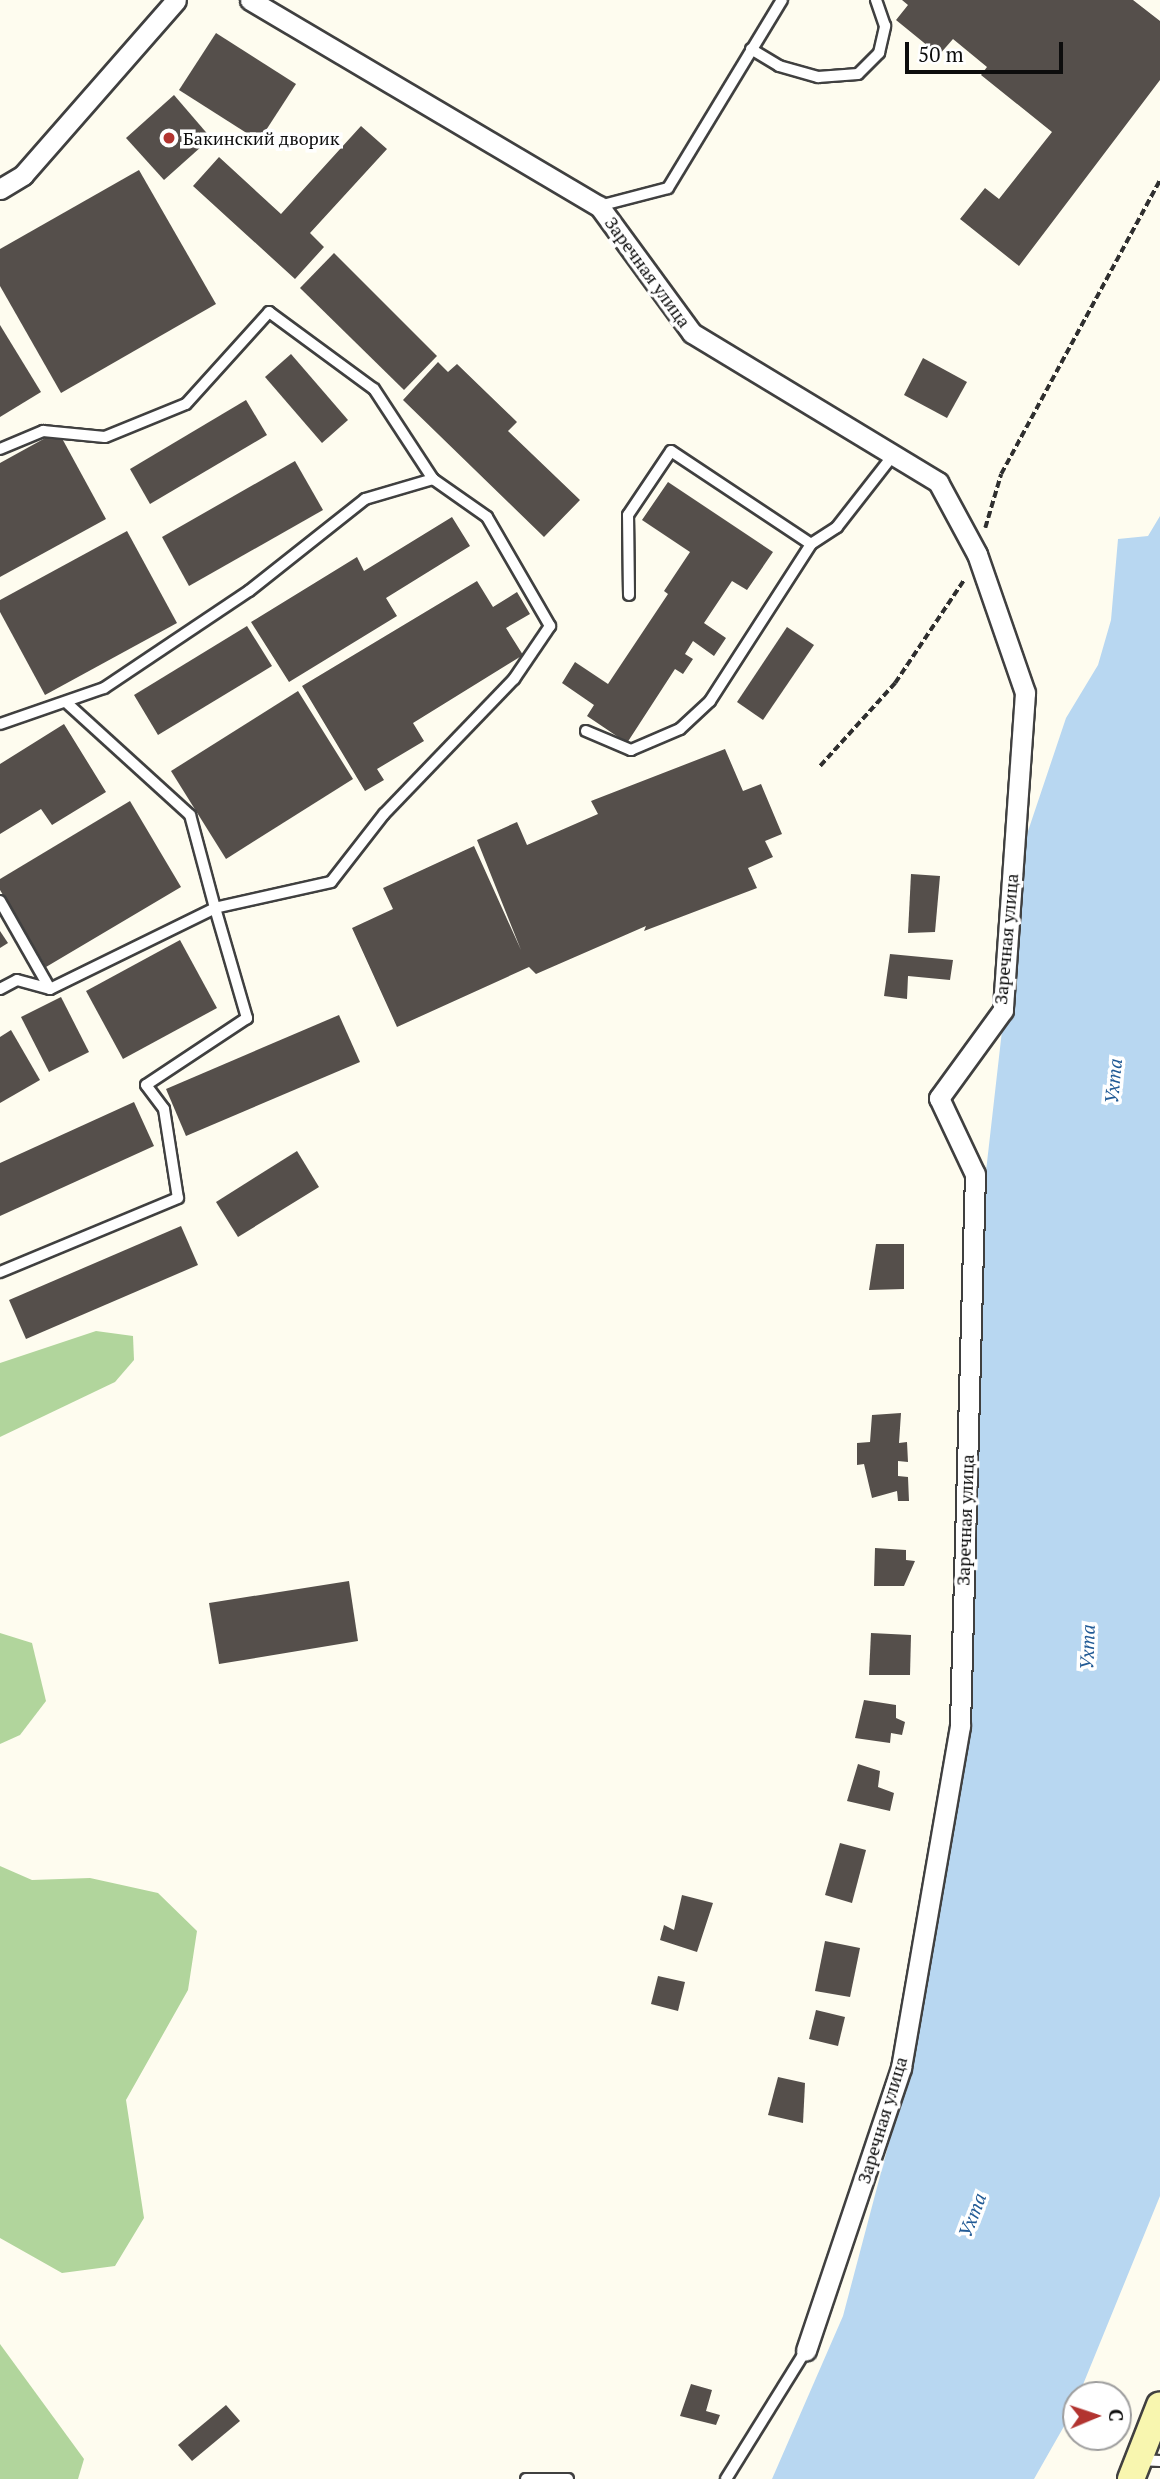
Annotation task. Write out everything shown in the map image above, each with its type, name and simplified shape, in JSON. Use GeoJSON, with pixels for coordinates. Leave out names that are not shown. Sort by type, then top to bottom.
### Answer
{"type":"FeatureCollection","features":[{"type":"Feature","properties":{"kind":"street"},"geometry":{"type":"LineString","coordinates":[[0,189],[23,175],[176,0]]}},
{"type":"Feature","properties":{"kind":"street","name":"Заречная улица"},"geometry":{"type":"LineString","coordinates":[[250,0],[599,205],[692,333],[938,482],[978,554],[1025,693],[1003,1010],[939,1098],[975,1174],[960,1726],[901,2068],[807,2350]]}},
{"type":"Feature","properties":{"kind":"street"},"geometry":{"type":"LineString","coordinates":[[1144,2467],[1160,2405]]}},
{"type":"Feature","properties":{"kind":"lane"},"geometry":{"type":"LineString","coordinates":[[599,205],[668,188],[782,0]]}},
{"type":"Feature","properties":{"kind":"lane"},"geometry":{"type":"LineString","coordinates":[[751,49],[779,66],[818,77],[858,74],[879,53],[885,26],[876,0]]}},
{"type":"Feature","properties":{"kind":"lane"},"geometry":{"type":"LineString","coordinates":[[0,449],[43,431],[105,437],[186,404],[269,312],[374,389],[433,479],[487,517],[550,626],[514,679],[384,814],[331,883],[215,908],[50,989],[17,981],[0,989]]}},
{"type":"Feature","properties":{"kind":"lane"},"geometry":{"type":"LineString","coordinates":[[629,595],[628,515],[671,452],[811,544]]}},
{"type":"Feature","properties":{"kind":"lane"},"geometry":{"type":"LineString","coordinates":[[586,732],[631,750],[680,729],[710,701],[811,544],[837,527],[894,454]]}},
{"type":"Feature","properties":{"kind":"lane"},"geometry":{"type":"LineString","coordinates":[[0,724],[68,704],[104,688],[249,591],[365,499],[433,479]]}},
{"type":"Feature","properties":{"kind":"lane"},"geometry":{"type":"LineString","coordinates":[[0,1272],[178,1198],[163,1109],[146,1085],[247,1018],[190,815],[68,704]]}},
{"type":"Feature","properties":{"kind":"lane"},"geometry":{"type":"LineString","coordinates":[[0,901],[50,989]]}},
{"type":"Feature","properties":{"kind":"lane","name":"Заречная улица"},"geometry":{"type":"LineString","coordinates":[[726,2479],[807,2350]]}},
{"type":"Feature","properties":{"kind":"lane"},"geometry":{"type":"LineString","coordinates":[[526,2479],[568,2479]]}},
{"type":"Feature","properties":{"kind":"path"},"geometry":{"type":"LineString","coordinates":[[820,766],[895,683],[948,611],[978,554],[1001,474],[1160,180]]}},
{"type":"Feature","properties":{"kind":"green space"},"geometry":{"type":"Polygon","coordinates":[[[96,1331],[133,1336],[134,1360],[115,1382],[0,1437],[0,1363],[96,1331]]]}},
{"type":"Feature","properties":{"kind":"green space"},"geometry":{"type":"Polygon","coordinates":[[[0,1633],[32,1643],[46,1701],[20,1735],[0,1744],[0,1633]]]}},
{"type":"Feature","properties":{"kind":"green space"},"geometry":{"type":"Polygon","coordinates":[[[0,1866],[32,1880],[90,1878],[158,1893],[197,1931],[188,1990],[126,2100],[144,2218],[115,2266],[62,2273],[0,2238],[0,1866]]]}},
{"type":"Feature","properties":{"kind":"green space"},"geometry":{"type":"Polygon","coordinates":[[[0,2344],[84,2459],[78,2479],[0,2479],[0,2344]]]}},
{"type":"Feature","properties":{"kind":"water","name":"Ухта"},"geometry":{"type":"Polygon","coordinates":[[[1160,516],[1160,2196],[1084,2381],[1062,2381],[1062,2430],[1034,2479],[772,2479],[843,2316],[902,2093],[968,1729],[985,1180],[1023,846],[1066,718],[1098,665],[1111,620],[1118,539],[1148,536],[1160,516]]]}},
{"type":"Feature","properties":{"kind":"building"},"geometry":{"type":"Polygon","coordinates":[[[902,0],[1133,0],[1160,21],[1160,80],[1019,266],[960,219],[985,188],[999,199],[1052,132],[981,75],[987,67],[953,39],[939,55],[896,20],[908,5],[902,0]]]}},
{"type":"Feature","properties":{"kind":"building"},"geometry":{"type":"Polygon","coordinates":[[[216,33],[296,84],[259,141],[179,90],[216,33]]]}},
{"type":"Feature","properties":{"kind":"building","name":"Бакинский дворик"},"geometry":{"type":"Polygon","coordinates":[[[174,95],[211,138],[164,180],[126,138],[174,95]]]}},
{"type":"Feature","properties":{"kind":"building"},"geometry":{"type":"Polygon","coordinates":[[[361,126],[387,149],[310,233],[324,247],[295,279],[193,186],[219,157],[281,214],[361,126]]]}},
{"type":"Feature","properties":{"kind":"building"},"geometry":{"type":"Polygon","coordinates":[[[139,170],[216,304],[61,393],[0,286],[0,249],[139,170]]]}},
{"type":"Feature","properties":{"kind":"building"},"geometry":{"type":"Polygon","coordinates":[[[334,253],[437,356],[404,390],[300,288],[334,253]]]}},
{"type":"Feature","properties":{"kind":"building"},"geometry":{"type":"Polygon","coordinates":[[[0,325],[41,392],[0,417],[0,325]]]}},
{"type":"Feature","properties":{"kind":"building"},"geometry":{"type":"Polygon","coordinates":[[[291,354],[348,420],[322,443],[265,377],[291,354]]]}},
{"type":"Feature","properties":{"kind":"building"},"geometry":{"type":"Polygon","coordinates":[[[923,358],[967,382],[947,418],[904,395],[923,358]]]}},
{"type":"Feature","properties":{"kind":"building"},"geometry":{"type":"Polygon","coordinates":[[[438,362],[448,372],[457,364],[517,422],[508,431],[580,500],[544,537],[403,400],[438,362]]]}},
{"type":"Feature","properties":{"kind":"building"},"geometry":{"type":"Polygon","coordinates":[[[246,400],[267,435],[150,504],[130,469],[246,400]]]}},
{"type":"Feature","properties":{"kind":"building"},"geometry":{"type":"Polygon","coordinates":[[[58,431],[106,519],[0,577],[0,463],[58,431]]]}},
{"type":"Feature","properties":{"kind":"building"},"geometry":{"type":"Polygon","coordinates":[[[295,461],[323,510],[189,586],[162,537],[295,461]]]}},
{"type":"Feature","properties":{"kind":"building"},"geometry":{"type":"Polygon","coordinates":[[[668,482],[773,552],[747,590],[732,581],[704,623],[726,638],[714,656],[693,641],[685,654],[693,659],[683,674],[675,669],[627,743],[587,716],[594,705],[562,683],[575,662],[608,684],[668,594],[664,591],[690,552],[642,520],[668,482]]]}},
{"type":"Feature","properties":{"kind":"building"},"geometry":{"type":"Polygon","coordinates":[[[452,517],[470,546],[386,598],[397,616],[289,682],[251,622],[357,557],[364,571],[452,517]]]}},
{"type":"Feature","properties":{"kind":"building"},"geometry":{"type":"Polygon","coordinates":[[[127,531],[177,623],[45,695],[0,612],[0,600],[127,531]]]}},
{"type":"Feature","properties":{"kind":"building"},"geometry":{"type":"Polygon","coordinates":[[[477,581],[493,607],[517,592],[530,614],[506,628],[523,655],[413,723],[424,741],[377,769],[384,780],[365,791],[302,686],[477,581]]]}},
{"type":"Feature","properties":{"kind":"building"},"geometry":{"type":"Polygon","coordinates":[[[247,626],[272,666],[158,735],[134,695],[247,626]]]}},
{"type":"Feature","properties":{"kind":"building"},"geometry":{"type":"Polygon","coordinates":[[[787,627],[814,645],[763,720],[737,702],[787,627]]]}},
{"type":"Feature","properties":{"kind":"building"},"geometry":{"type":"Polygon","coordinates":[[[298,691],[353,779],[226,859],[171,771],[298,691]]]}},
{"type":"Feature","properties":{"kind":"building"},"geometry":{"type":"Polygon","coordinates":[[[64,724],[106,792],[52,825],[41,809],[0,834],[0,764],[64,724]]]}},
{"type":"Feature","properties":{"kind":"building"},"geometry":{"type":"Polygon","coordinates":[[[725,749],[743,791],[761,784],[782,834],[765,841],[773,857],[748,868],[757,888],[644,931],[646,926],[536,974],[529,967],[397,1027],[352,928],[393,909],[383,888],[474,846],[521,950],[477,840],[517,822],[527,845],[598,814],[591,801],[725,749]]]}},
{"type":"Feature","properties":{"kind":"building"},"geometry":{"type":"Polygon","coordinates":[[[130,801],[181,887],[46,967],[0,890],[0,879],[130,801]]]}},
{"type":"Feature","properties":{"kind":"building"},"geometry":{"type":"Polygon","coordinates":[[[911,874],[940,876],[935,932],[908,933],[911,874]]]}},
{"type":"Feature","properties":{"kind":"building"},"geometry":{"type":"Polygon","coordinates":[[[0,931],[8,943],[0,948],[0,931]]]}},
{"type":"Feature","properties":{"kind":"building"},"geometry":{"type":"Polygon","coordinates":[[[180,940],[217,1008],[123,1059],[86,991],[180,940]]]}},
{"type":"Feature","properties":{"kind":"building"},"geometry":{"type":"Polygon","coordinates":[[[890,954],[953,960],[950,980],[908,976],[907,999],[884,996],[890,954]]]}},
{"type":"Feature","properties":{"kind":"building"},"geometry":{"type":"Polygon","coordinates":[[[61,997],[89,1052],[49,1072],[21,1017],[61,997]]]}},
{"type":"Feature","properties":{"kind":"building"},"geometry":{"type":"Polygon","coordinates":[[[339,1015],[360,1062],[186,1136],[166,1089],[339,1015]]]}},
{"type":"Feature","properties":{"kind":"building"},"geometry":{"type":"Polygon","coordinates":[[[11,1030],[40,1080],[0,1103],[0,1037],[11,1030]]]}},
{"type":"Feature","properties":{"kind":"building"},"geometry":{"type":"Polygon","coordinates":[[[134,1102],[154,1146],[0,1216],[0,1163],[134,1102]]]}},
{"type":"Feature","properties":{"kind":"building"},"geometry":{"type":"Polygon","coordinates":[[[297,1151],[319,1187],[238,1237],[216,1202],[297,1151]]]}},
{"type":"Feature","properties":{"kind":"building"},"geometry":{"type":"Polygon","coordinates":[[[181,1226],[198,1265],[26,1339],[9,1300],[181,1226]]]}},
{"type":"Feature","properties":{"kind":"building"},"geometry":{"type":"Polygon","coordinates":[[[876,1244],[904,1244],[904,1289],[869,1290],[876,1244]]]}},
{"type":"Feature","properties":{"kind":"building"},"geometry":{"type":"Polygon","coordinates":[[[901,1413],[899,1443],[907,1442],[908,1462],[898,1461],[898,1476],[908,1477],[909,1501],[898,1501],[897,1491],[872,1498],[864,1464],[857,1465],[857,1443],[870,1442],[872,1415],[901,1413]]]}},
{"type":"Feature","properties":{"kind":"building"},"geometry":{"type":"Polygon","coordinates":[[[875,1548],[906,1550],[906,1560],[915,1561],[904,1586],[874,1586],[875,1548]]]}},
{"type":"Feature","properties":{"kind":"building"},"geometry":{"type":"Polygon","coordinates":[[[349,1581],[358,1641],[219,1664],[209,1603],[349,1581]]]}},
{"type":"Feature","properties":{"kind":"building"},"geometry":{"type":"Polygon","coordinates":[[[871,1633],[911,1635],[910,1675],[869,1675],[871,1633]]]}},
{"type":"Feature","properties":{"kind":"building"},"geometry":{"type":"Polygon","coordinates":[[[864,1700],[896,1705],[896,1718],[905,1722],[902,1735],[891,1733],[890,1743],[855,1738],[864,1700]]]}},
{"type":"Feature","properties":{"kind":"building"},"geometry":{"type":"Polygon","coordinates":[[[858,1764],[880,1771],[878,1787],[894,1793],[890,1811],[847,1801],[858,1764]]]}},
{"type":"Feature","properties":{"kind":"building"},"geometry":{"type":"Polygon","coordinates":[[[840,1843],[866,1850],[852,1903],[825,1895],[840,1843]]]}},
{"type":"Feature","properties":{"kind":"building"},"geometry":{"type":"Polygon","coordinates":[[[682,1895],[713,1903],[697,1952],[660,1940],[664,1925],[674,1930],[682,1895]]]}},
{"type":"Feature","properties":{"kind":"building"},"geometry":{"type":"Polygon","coordinates":[[[825,1941],[860,1948],[850,1997],[815,1991],[825,1941]]]}},
{"type":"Feature","properties":{"kind":"building"},"geometry":{"type":"Polygon","coordinates":[[[658,1976],[685,1982],[678,2011],[651,2004],[658,1976]]]}},
{"type":"Feature","properties":{"kind":"building"},"geometry":{"type":"Polygon","coordinates":[[[816,2010],[845,2017],[838,2046],[809,2039],[816,2010]]]}},
{"type":"Feature","properties":{"kind":"building"},"geometry":{"type":"Polygon","coordinates":[[[778,2077],[805,2083],[803,2123],[768,2115],[778,2077]]]}},
{"type":"Feature","properties":{"kind":"building"},"geometry":{"type":"Polygon","coordinates":[[[691,2384],[712,2390],[706,2411],[720,2415],[716,2425],[680,2416],[691,2384]]]}},
{"type":"Feature","properties":{"kind":"building"},"geometry":{"type":"Polygon","coordinates":[[[226,2405],[240,2421],[192,2461],[178,2445],[226,2405]]]}},
{"type":"Feature","properties":{"kind":"place","name":"Бакинский дворик"},"geometry":{"type":"Point","coordinates":[169,138]}}]}
